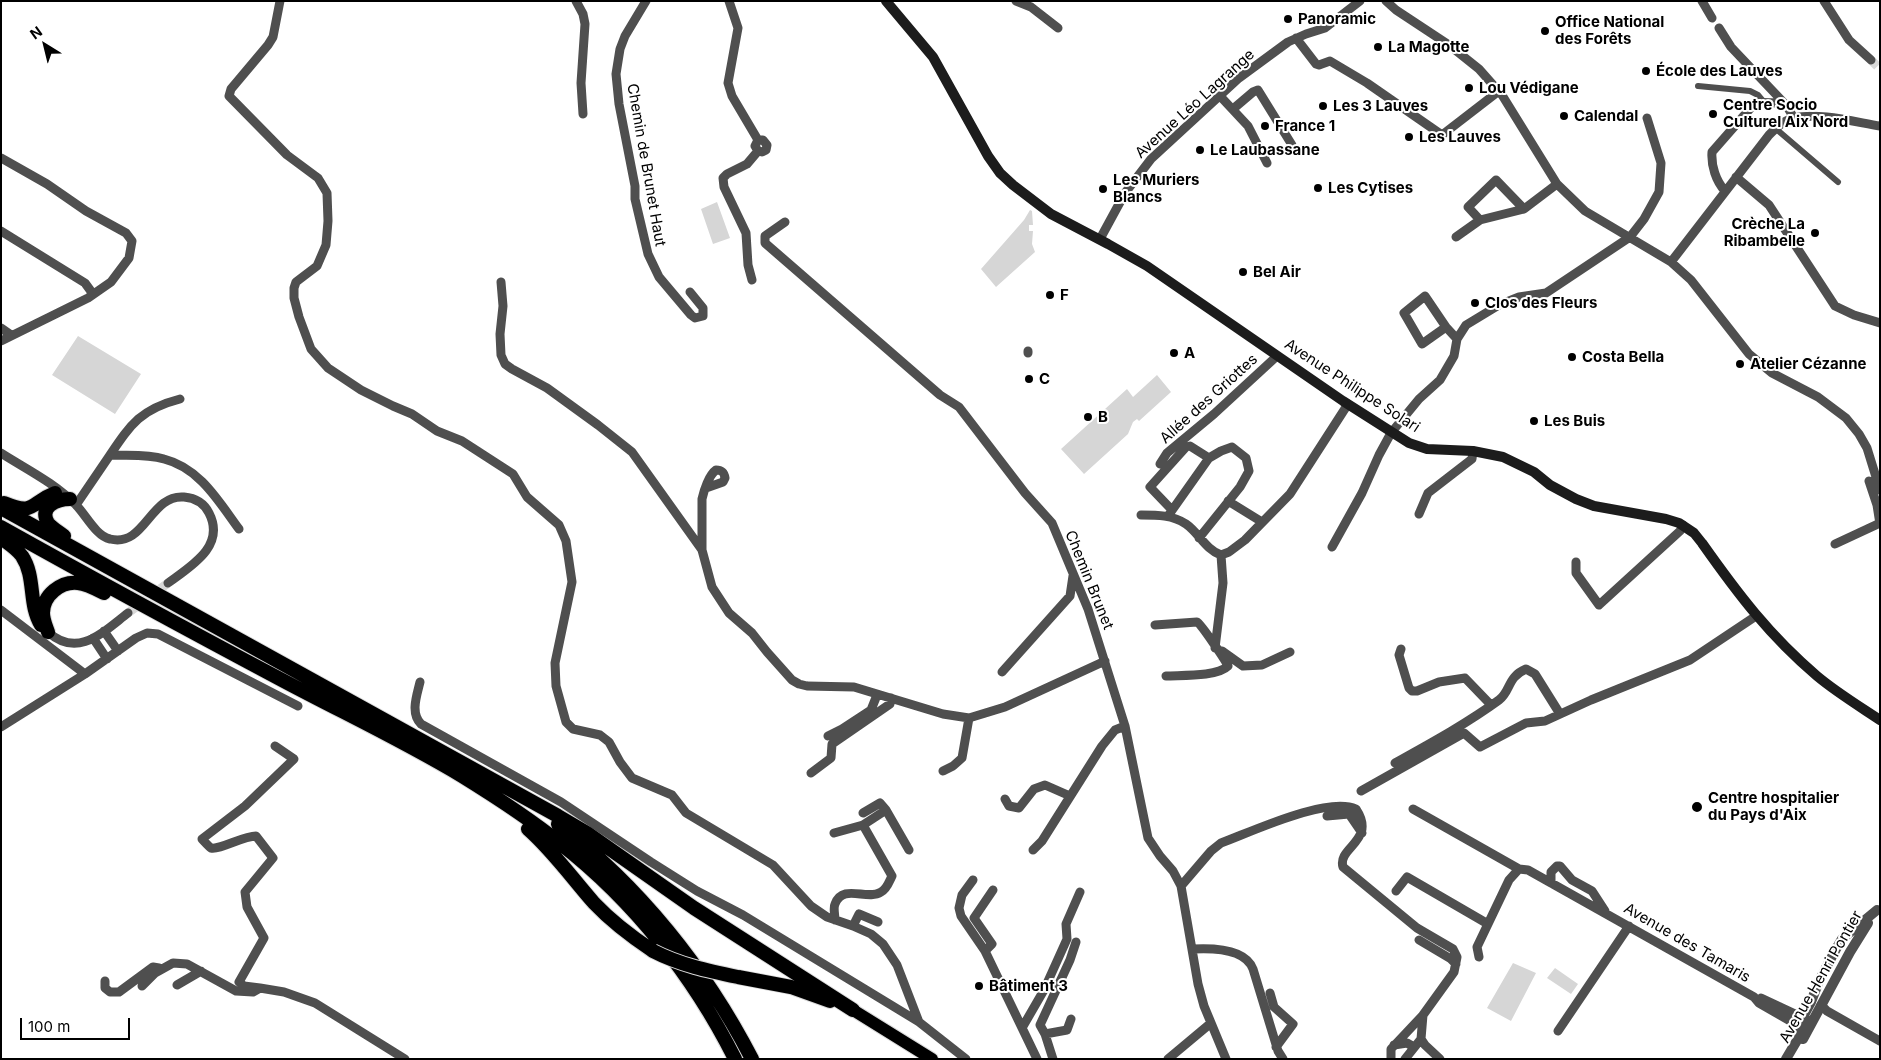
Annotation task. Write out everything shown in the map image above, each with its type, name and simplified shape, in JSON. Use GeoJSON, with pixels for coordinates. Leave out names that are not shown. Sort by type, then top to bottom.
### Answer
{"type":"FeatureCollection","features":[{"type":"Feature","properties":{"kind":"highway"},"geometry":{"type":"LineString","coordinates":[[1,501],[25,509],[31,508],[51,494],[69,498]]}},
{"type":"Feature","properties":{"kind":"highway"},"geometry":{"type":"LineString","coordinates":[[69,498],[59,499],[46,510],[46,516],[50,525],[124,577]]}},
{"type":"Feature","properties":{"kind":"highway"},"geometry":{"type":"LineString","coordinates":[[1,508],[587,833],[694,908],[854,1010]]}},
{"type":"Feature","properties":{"kind":"highway"},"geometry":{"type":"LineString","coordinates":[[1,527],[181,627],[461,776],[528,819],[562,845],[605,883],[660,942],[708,1010],[735,1059]]}},
{"type":"Feature","properties":{"kind":"highway"},"geometry":{"type":"LineString","coordinates":[[1,538],[16,550],[25,561],[37,618],[48,632]]}},
{"type":"Feature","properties":{"kind":"highway"},"geometry":{"type":"LineString","coordinates":[[48,632],[43,614],[45,601],[59,587],[72,583],[80,583],[93,588],[181,627]]}},
{"type":"Feature","properties":{"kind":"highway"},"geometry":{"type":"LineString","coordinates":[[461,776],[542,842],[605,914],[634,939],[653,952],[691,966],[791,987],[854,1010]]}},
{"type":"Feature","properties":{"kind":"highway"},"geometry":{"type":"LineString","coordinates":[[505,786],[570,834],[630,889],[660,920],[713,992],[736,1027],[752,1059]]}},
{"type":"Feature","properties":{"kind":"main road","name":"Avenue Philippe Solari"},"geometry":{"type":"LineString","coordinates":[[886,1],[933,57],[988,156],[1000,173],[1044,209],[1146,266],[1391,433],[1409,443],[1427,449],[1473,451],[1491,454],[1511,460],[1534,472],[1567,495],[1584,502],[1634,514],[1666,519],[1683,525],[1694,533],[1756,616],[1784,646],[1819,678],[1880,720]]}},
{"type":"Feature","properties":{"kind":"main road"},"geometry":{"type":"LineString","coordinates":[[854,1010],[932,1059]]}},
{"type":"Feature","properties":{"kind":"street"},"geometry":{"type":"LineString","coordinates":[[280,1],[273,37],[231,89],[229,96],[287,155],[318,178],[326,193],[328,221],[326,245],[317,266],[296,282],[294,288],[294,298],[299,317],[311,350],[328,368],[361,390],[412,414],[437,431],[462,441],[513,474],[527,497],[559,525],[566,541],[572,582],[555,663],[556,686],[566,722],[573,729],[600,735],[609,742],[632,778],[672,795],[686,813],[773,865],[811,906],[827,917],[871,934],[883,944],[897,965],[919,1022]]}},
{"type":"Feature","properties":{"kind":"street"},"geometry":{"type":"LineString","coordinates":[[576,1],[583,14],[585,24],[581,83],[583,114]]}},
{"type":"Feature","properties":{"kind":"street","name":"Chemin de Brunet Haut"},"geometry":{"type":"LineString","coordinates":[[646,1],[625,36],[620,49],[616,74],[619,104],[635,186],[639,218],[648,254],[659,277],[691,315],[699,318],[703,316],[703,308],[690,292]]}},
{"type":"Feature","properties":{"kind":"street"},"geometry":{"type":"LineString","coordinates":[[729,1],[738,28],[728,83],[732,96],[758,140],[755,146],[758,152],[748,164],[727,174],[723,178],[724,187],[746,233],[748,265],[752,280]]}},
{"type":"Feature","properties":{"kind":"street"},"geometry":{"type":"LineString","coordinates":[[1016,1],[1031,7],[1058,28]]}},
{"type":"Feature","properties":{"kind":"street","name":"Avenue Léo Lagrange"},"geometry":{"type":"LineString","coordinates":[[1100,239],[1115,208],[1141,171],[1165,146],[1250,68],[1296,38],[1325,28],[1360,1]]}},
{"type":"Feature","properties":{"kind":"street"},"geometry":{"type":"LineString","coordinates":[[1702,1],[1712,18]]}},
{"type":"Feature","properties":{"kind":"street"},"geometry":{"type":"LineString","coordinates":[[1824,1],[1849,40],[1871,60]]}},
{"type":"Feature","properties":{"kind":"street"},"geometry":{"type":"LineString","coordinates":[[1388,2],[1396,10],[1465,57],[1499,91],[1557,184],[1585,211],[1671,262],[1691,280],[1749,354],[1772,373],[1818,397],[1846,418],[1867,448],[1880,490]]}},
{"type":"Feature","properties":{"kind":"street"},"geometry":{"type":"LineString","coordinates":[[1718,28],[1731,47],[1784,102],[1794,118]]}},
{"type":"Feature","properties":{"kind":"street"},"geometry":{"type":"LineString","coordinates":[[1296,38],[1316,64],[1319,65],[1330,61],[1336,64],[1442,135],[1499,91]]}},
{"type":"Feature","properties":{"kind":"street"},"geometry":{"type":"LineString","coordinates":[[1698,86],[1750,91],[1758,95],[1762,101]]}},
{"type":"Feature","properties":{"kind":"street"},"geometry":{"type":"LineString","coordinates":[[1233,109],[1258,90],[1292,144]]}},
{"type":"Feature","properties":{"kind":"street"},"geometry":{"type":"LineString","coordinates":[[1220,96],[1248,126],[1267,163]]}},
{"type":"Feature","properties":{"kind":"street"},"geometry":{"type":"LineString","coordinates":[[1725,190],[1718,183],[1712,152],[1756,103],[1762,101],[1774,104],[1784,102]]}},
{"type":"Feature","properties":{"kind":"street"},"geometry":{"type":"LineString","coordinates":[[1671,262],[1775,128],[1794,118],[1816,117],[1880,126]]}},
{"type":"Feature","properties":{"kind":"street"},"geometry":{"type":"LineString","coordinates":[[1332,547],[1362,493],[1391,433],[1419,399],[1440,380],[1454,356],[1457,339],[1466,325],[1499,305],[1519,297],[1546,293],[1630,237],[1644,219],[1659,192],[1661,163],[1647,118]]}},
{"type":"Feature","properties":{"kind":"street"},"geometry":{"type":"LineString","coordinates":[[1775,128],[1838,182]]}},
{"type":"Feature","properties":{"kind":"street"},"geometry":{"type":"LineString","coordinates":[[1,158],[47,184],[86,211],[126,233],[132,241],[129,258],[110,282],[93,294],[4,338],[1,328]]}},
{"type":"Feature","properties":{"kind":"street"},"geometry":{"type":"LineString","coordinates":[[1736,177],[1769,205],[1835,306],[1854,315],[1880,323]]}},
{"type":"Feature","properties":{"kind":"street"},"geometry":{"type":"LineString","coordinates":[[1480,220],[1468,207],[1496,180],[1524,208]]}},
{"type":"Feature","properties":{"kind":"street"},"geometry":{"type":"LineString","coordinates":[[1456,237],[1480,220],[1524,208],[1557,184]]}},
{"type":"Feature","properties":{"kind":"street","name":"Chemin Brunet"},"geometry":{"type":"LineString","coordinates":[[785,222],[765,236],[765,243],[940,395],[959,407],[1025,493],[1052,523],[1088,608],[1126,726],[1148,838],[1173,871],[1181,886],[1198,984],[1204,1006],[1226,1059]]}},
{"type":"Feature","properties":{"kind":"street"},"geometry":{"type":"LineString","coordinates":[[1,231],[85,283],[93,294]]}},
{"type":"Feature","properties":{"kind":"street"},"geometry":{"type":"LineString","coordinates":[[501,282],[503,306],[500,334],[501,355],[505,364],[548,388],[632,452],[702,550]]}},
{"type":"Feature","properties":{"kind":"street"},"geometry":{"type":"LineString","coordinates":[[1446,327],[1422,344],[1404,313],[1425,296],[1446,327],[1457,339]]}},
{"type":"Feature","properties":{"kind":"street","name":"Allée des Griottes"},"geometry":{"type":"LineString","coordinates":[[1160,464],[1168,453],[1277,356]]}},
{"type":"Feature","properties":{"kind":"street"},"geometry":{"type":"LineString","coordinates":[[69,498],[110,455],[126,432],[144,413],[167,402],[180,399]]}},
{"type":"Feature","properties":{"kind":"street"},"geometry":{"type":"LineString","coordinates":[[1221,555],[1229,552],[1244,540],[1290,494],[1348,404]]}},
{"type":"Feature","properties":{"kind":"street"},"geometry":{"type":"LineString","coordinates":[[1209,458],[1190,446],[1186,447],[1150,486],[1170,513],[1188,525],[1207,547],[1221,555]]}},
{"type":"Feature","properties":{"kind":"street"},"geometry":{"type":"LineString","coordinates":[[1170,513],[1209,458],[1220,451],[1232,447],[1246,458],[1249,470],[1240,487],[1199,538]]}},
{"type":"Feature","properties":{"kind":"street"},"geometry":{"type":"LineString","coordinates":[[1419,514],[1428,493],[1472,458],[1473,451]]}},
{"type":"Feature","properties":{"kind":"street"},"geometry":{"type":"LineString","coordinates":[[1,453],[69,498],[102,535],[118,541],[134,536],[155,510],[166,502],[183,497],[200,502],[209,513],[214,532],[209,549],[200,559],[168,583]]}},
{"type":"Feature","properties":{"kind":"street"},"geometry":{"type":"LineString","coordinates":[[110,455],[158,457],[186,468],[206,485],[240,529]]}},
{"type":"Feature","properties":{"kind":"street"},"geometry":{"type":"LineString","coordinates":[[1835,544],[1880,523],[1877,505],[1868,481]]}},
{"type":"Feature","properties":{"kind":"street"},"geometry":{"type":"LineString","coordinates":[[706,488],[702,499],[702,550],[708,576],[718,598],[729,613],[752,633],[766,652],[792,680],[807,686],[854,687],[943,714],[969,718],[1005,707],[1105,661]]}},
{"type":"Feature","properties":{"kind":"street"},"geometry":{"type":"LineString","coordinates":[[1228,501],[1262,522]]}},
{"type":"Feature","properties":{"kind":"street"},"geometry":{"type":"LineString","coordinates":[[1141,514],[1170,513]]}},
{"type":"Feature","properties":{"kind":"street"},"geometry":{"type":"LineString","coordinates":[[1576,562],[1576,573],[1599,605],[1680,531],[1683,525]]}},
{"type":"Feature","properties":{"kind":"street"},"geometry":{"type":"LineString","coordinates":[[1215,648],[1223,583],[1221,555]]}},
{"type":"Feature","properties":{"kind":"street"},"geometry":{"type":"LineString","coordinates":[[1002,672],[1070,596],[1073,575]]}},
{"type":"Feature","properties":{"kind":"street"},"geometry":{"type":"LineString","coordinates":[[1,610],[85,674]]}},
{"type":"Feature","properties":{"kind":"street"},"geometry":{"type":"LineString","coordinates":[[48,632],[55,638],[68,644],[76,644],[93,638],[128,613]]}},
{"type":"Feature","properties":{"kind":"street"},"geometry":{"type":"LineString","coordinates":[[1361,791],[1464,733],[1480,748],[1526,723],[1545,722],[1690,660],[1756,616]]}},
{"type":"Feature","properties":{"kind":"street"},"geometry":{"type":"LineString","coordinates":[[1155,625],[1197,622],[1201,624],[1228,666],[1224,670],[1212,673],[1166,676]]}},
{"type":"Feature","properties":{"kind":"street"},"geometry":{"type":"LineString","coordinates":[[104,631],[118,651]]}},
{"type":"Feature","properties":{"kind":"street"},"geometry":{"type":"LineString","coordinates":[[1,727],[85,674],[142,635],[158,634],[298,706]]}},
{"type":"Feature","properties":{"kind":"street"},"geometry":{"type":"LineString","coordinates":[[93,638],[107,659]]}},
{"type":"Feature","properties":{"kind":"street"},"geometry":{"type":"LineString","coordinates":[[1215,648],[1224,651],[1243,666],[1262,666],[1290,652]]}},
{"type":"Feature","properties":{"kind":"street"},"geometry":{"type":"LineString","coordinates":[[1401,648],[1399,655],[1409,688],[1412,691],[1417,691],[1439,682],[1465,678],[1491,706]]}},
{"type":"Feature","properties":{"kind":"street"},"geometry":{"type":"LineString","coordinates":[[1396,763],[1464,724],[1491,706],[1502,698],[1515,676],[1526,669],[1535,674],[1560,714]]}},
{"type":"Feature","properties":{"kind":"street"},"geometry":{"type":"LineString","coordinates":[[420,682],[415,706],[416,717],[422,724],[561,802],[697,891],[743,915],[919,1022],[966,1059]]}},
{"type":"Feature","properties":{"kind":"street"},"geometry":{"type":"LineString","coordinates":[[828,736],[872,710],[877,694]]}},
{"type":"Feature","properties":{"kind":"street"},"geometry":{"type":"LineString","coordinates":[[811,773],[831,758],[832,744],[890,704],[891,698]]}},
{"type":"Feature","properties":{"kind":"street"},"geometry":{"type":"LineString","coordinates":[[944,771],[962,758],[969,718]]}},
{"type":"Feature","properties":{"kind":"street"},"geometry":{"type":"LineString","coordinates":[[1033,850],[1042,842],[1102,746],[1115,730],[1126,726]]}},
{"type":"Feature","properties":{"kind":"street"},"geometry":{"type":"LineString","coordinates":[[275,746],[294,759],[245,806],[202,839],[209,847],[215,848],[247,836],[256,836],[273,858],[245,892],[247,907],[264,938],[239,982],[244,986],[284,992],[315,1003],[405,1059]]}},
{"type":"Feature","properties":{"kind":"street"},"geometry":{"type":"LineString","coordinates":[[1005,799],[1009,806],[1019,808],[1034,789],[1045,785],[1070,796]]}},
{"type":"Feature","properties":{"kind":"street"},"geometry":{"type":"LineString","coordinates":[[863,813],[880,803],[909,850]]}},
{"type":"Feature","properties":{"kind":"street"},"geometry":{"type":"LineString","coordinates":[[1181,886],[1211,851],[1221,844],[1307,811],[1350,806],[1356,809],[1363,826],[1362,833],[1342,860],[1343,867],[1417,928],[1452,950],[1457,957],[1454,972],[1423,1015],[1394,1045],[1390,1052],[1391,1059]]}},
{"type":"Feature","properties":{"kind":"street","name":"Avenue des Tamaris"},"geometry":{"type":"LineString","coordinates":[[1413,809],[1519,869],[1534,873],[1629,926],[1754,997],[1759,1003],[1806,1024]]}},
{"type":"Feature","properties":{"kind":"street"},"geometry":{"type":"LineString","coordinates":[[834,833],[863,824],[886,810]]}},
{"type":"Feature","properties":{"kind":"street"},"geometry":{"type":"LineString","coordinates":[[1327,816],[1349,814],[1362,833]]}},
{"type":"Feature","properties":{"kind":"street"},"geometry":{"type":"LineString","coordinates":[[835,920],[834,905],[839,898],[849,893],[874,895],[882,892],[892,876],[863,824]]}},
{"type":"Feature","properties":{"kind":"street"},"geometry":{"type":"LineString","coordinates":[[1534,873],[1557,866]]}},
{"type":"Feature","properties":{"kind":"street"},"geometry":{"type":"LineString","coordinates":[[1551,883],[1551,872],[1557,866]]}},
{"type":"Feature","properties":{"kind":"street","name":"Avenue des Tamaris"},"geometry":{"type":"LineString","coordinates":[[1557,866],[1563,869],[1572,880],[1592,891],[1607,914]]}},
{"type":"Feature","properties":{"kind":"street"},"geometry":{"type":"LineString","coordinates":[[1479,957],[1477,947],[1509,880],[1519,869]]}},
{"type":"Feature","properties":{"kind":"street"},"geometry":{"type":"LineString","coordinates":[[1396,891],[1407,877],[1488,924]]}},
{"type":"Feature","properties":{"kind":"street"},"geometry":{"type":"LineString","coordinates":[[973,880],[962,895],[961,916],[985,951],[1037,1059]]}},
{"type":"Feature","properties":{"kind":"street"},"geometry":{"type":"LineString","coordinates":[[985,951],[992,944],[974,918],[993,890]]}},
{"type":"Feature","properties":{"kind":"street"},"geometry":{"type":"LineString","coordinates":[[1022,1028],[1044,990],[1068,939],[1066,924],[1080,892]]}},
{"type":"Feature","properties":{"kind":"street","name":"Avenue Henri Pontier"},"geometry":{"type":"LineString","coordinates":[[1790,1059],[1806,1024],[1817,984],[1836,949],[1842,939],[1878,908]]}},
{"type":"Feature","properties":{"kind":"street","name":"Avenue Henri Pontier"},"geometry":{"type":"LineString","coordinates":[[1786,1059],[1806,1024],[1821,1005],[1878,908]]}},
{"type":"Feature","properties":{"kind":"street"},"geometry":{"type":"LineString","coordinates":[[853,926],[859,914],[878,922]]}},
{"type":"Feature","properties":{"kind":"street"},"geometry":{"type":"LineString","coordinates":[[1558,1031],[1629,926]]}},
{"type":"Feature","properties":{"kind":"street"},"geometry":{"type":"LineString","coordinates":[[1844,964],[1843,960],[1852,941],[1847,936]]}},
{"type":"Feature","properties":{"kind":"street"},"geometry":{"type":"LineString","coordinates":[[1419,940],[1456,964]]}},
{"type":"Feature","properties":{"kind":"street"},"geometry":{"type":"LineString","coordinates":[[1053,1059],[1045,1034],[1040,1026],[1070,960],[1076,942]]}},
{"type":"Feature","properties":{"kind":"street"},"geometry":{"type":"LineString","coordinates":[[1193,949],[1205,948],[1237,954],[1247,958],[1253,969],[1276,1047],[1283,1059]]}},
{"type":"Feature","properties":{"kind":"street"},"geometry":{"type":"LineString","coordinates":[[142,986],[155,973],[174,963],[187,964],[236,991],[253,992],[260,988]]}},
{"type":"Feature","properties":{"kind":"street"},"geometry":{"type":"LineString","coordinates":[[105,980],[105,988],[110,992],[119,992],[153,967],[165,968]]}},
{"type":"Feature","properties":{"kind":"street"},"geometry":{"type":"LineString","coordinates":[[177,985],[201,971]]}},
{"type":"Feature","properties":{"kind":"street"},"geometry":{"type":"LineString","coordinates":[[1817,984],[1822,990],[1830,990]]}},
{"type":"Feature","properties":{"kind":"street"},"geometry":{"type":"LineString","coordinates":[[1270,993],[1274,1007],[1293,1024],[1276,1047]]}},
{"type":"Feature","properties":{"kind":"street"},"geometry":{"type":"LineString","coordinates":[[1821,1005],[1827,1011],[1880,1041]]}},
{"type":"Feature","properties":{"kind":"street"},"geometry":{"type":"LineString","coordinates":[[1405,1059],[1421,1039],[1423,1015]]}},
{"type":"Feature","properties":{"kind":"street"},"geometry":{"type":"LineString","coordinates":[[1045,1034],[1067,1030],[1071,1019]]}},
{"type":"Feature","properties":{"kind":"street"},"geometry":{"type":"LineString","coordinates":[[1168,1059],[1211,1022]]}},
{"type":"Feature","properties":{"kind":"street"},"geometry":{"type":"LineString","coordinates":[[1421,1039],[1440,1059]]}},
{"type":"Feature","properties":{"kind":"street"},"geometry":{"type":"LineString","coordinates":[[1394,1045],[1407,1043],[1414,1047]]}},
{"type":"Feature","properties":{"kind":"shaded area"},"geometry":{"type":"Polygon","coordinates":[[[717,202],[730,238],[713,244],[701,209],[717,202]]]}},
{"type":"Feature","properties":{"kind":"shaded area"},"geometry":{"type":"Polygon","coordinates":[[[1030,210],[1032,211],[1033,225],[1029,225],[1029,231],[1033,231],[1032,244],[1035,252],[996,287],[981,269],[1024,220],[1030,210]]]}},
{"type":"Feature","properties":{"kind":"shaded area"},"geometry":{"type":"Polygon","coordinates":[[[78,336],[141,374],[115,414],[52,375],[78,336]]]}},
{"type":"Feature","properties":{"kind":"shaded area"},"geometry":{"type":"Polygon","coordinates":[[[1157,375],[1171,392],[1139,421],[1137,419],[1133,422],[1128,434],[1084,474],[1061,449],[1127,389],[1133,397],[1157,375]]]}},
{"type":"Feature","properties":{"kind":"shaded area"},"geometry":{"type":"Polygon","coordinates":[[[1513,963],[1536,973],[1511,1021],[1487,1008],[1513,963]]]}},
{"type":"Feature","properties":{"kind":"shaded area"},"geometry":{"type":"Polygon","coordinates":[[[1555,968],[1578,984],[1571,994],[1547,978],[1555,968]]]}},
{"type":"Feature","properties":{"kind":"tunnel"},"geometry":{"type":"LineString","coordinates":[[1871,60],[1880,69]]}},
{"type":"Feature","properties":{"kind":"tunnel"},"geometry":{"type":"LineString","coordinates":[[128,613],[168,583]]}},
{"type":"Feature","properties":{"kind":"place","name":"Panoramic"},"geometry":{"type":"Point","coordinates":[1288,19]}},
{"type":"Feature","properties":{"kind":"place","name":"Office National des Forêts"},"geometry":{"type":"Point","coordinates":[1545,31]}},
{"type":"Feature","properties":{"kind":"place","name":"La Magotte"},"geometry":{"type":"Point","coordinates":[1378,47]}},
{"type":"Feature","properties":{"kind":"place","name":"École des Lauves"},"geometry":{"type":"Point","coordinates":[1646,71]}},
{"type":"Feature","properties":{"kind":"place","name":"Lou Védigane"},"geometry":{"type":"Point","coordinates":[1469,88]}},
{"type":"Feature","properties":{"kind":"place","name":"Les 3 Lauves"},"geometry":{"type":"Point","coordinates":[1323,106]}},
{"type":"Feature","properties":{"kind":"place","name":"Centre Socio Culturel Aix Nord"},"geometry":{"type":"Point","coordinates":[1713,114]}},
{"type":"Feature","properties":{"kind":"place","name":"Calendal"},"geometry":{"type":"Point","coordinates":[1564,116]}},
{"type":"Feature","properties":{"kind":"place","name":"France 1"},"geometry":{"type":"Point","coordinates":[1265,126]}},
{"type":"Feature","properties":{"kind":"place","name":"Les Lauves"},"geometry":{"type":"Point","coordinates":[1409,137]}},
{"type":"Feature","properties":{"kind":"place","name":"Le Laubassane"},"geometry":{"type":"Point","coordinates":[1200,150]}},
{"type":"Feature","properties":{"kind":"place","name":"Les Cytises"},"geometry":{"type":"Point","coordinates":[1318,188]}},
{"type":"Feature","properties":{"kind":"place","name":"Les Muriers Blancs"},"geometry":{"type":"Point","coordinates":[1103,189]}},
{"type":"Feature","properties":{"kind":"place","name":"Crèche La Ribambelle"},"geometry":{"type":"Point","coordinates":[1815,233]}},
{"type":"Feature","properties":{"kind":"place","name":"Bel Air"},"geometry":{"type":"Point","coordinates":[1243,272]}},
{"type":"Feature","properties":{"kind":"place","name":"F"},"geometry":{"type":"Point","coordinates":[1050,295]}},
{"type":"Feature","properties":{"kind":"place","name":"Clos des Fleurs"},"geometry":{"type":"Point","coordinates":[1475,303]}},
{"type":"Feature","properties":{"kind":"place","name":"A"},"geometry":{"type":"Point","coordinates":[1174,353]}},
{"type":"Feature","properties":{"kind":"place","name":"Costa Bella"},"geometry":{"type":"Point","coordinates":[1572,357]}},
{"type":"Feature","properties":{"kind":"place","name":"Atelier Cézanne"},"geometry":{"type":"Point","coordinates":[1740,364]}},
{"type":"Feature","properties":{"kind":"place","name":"C"},"geometry":{"type":"Point","coordinates":[1029,379]}},
{"type":"Feature","properties":{"kind":"place","name":"B"},"geometry":{"type":"Point","coordinates":[1088,417]}},
{"type":"Feature","properties":{"kind":"place","name":"Les Buis"},"geometry":{"type":"Point","coordinates":[1534,421]}},
{"type":"Feature","properties":{"kind":"place","name":"Centre hospitalier du Pays d'Aix"},"geometry":{"type":"Point","coordinates":[1697,807]}},
{"type":"Feature","properties":{"kind":"place","name":"Bâtiment 3"},"geometry":{"type":"Point","coordinates":[979,986]}}]}
